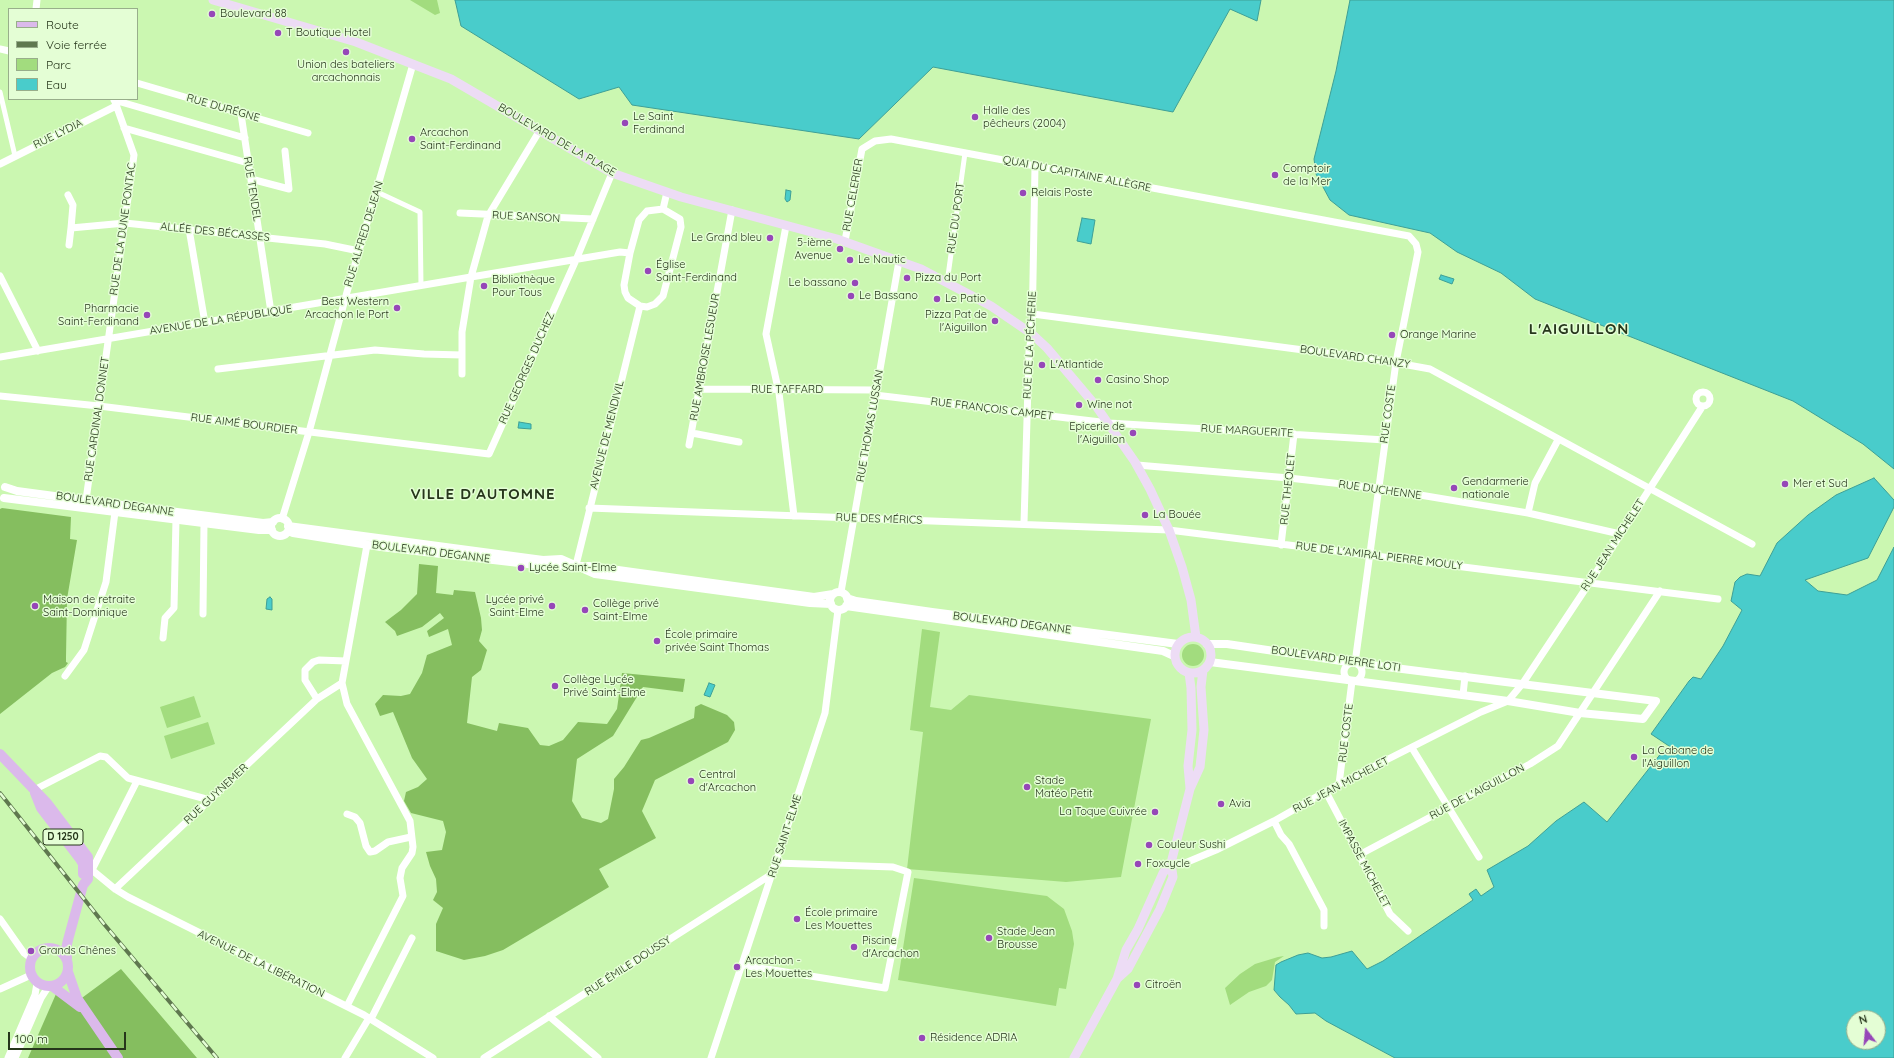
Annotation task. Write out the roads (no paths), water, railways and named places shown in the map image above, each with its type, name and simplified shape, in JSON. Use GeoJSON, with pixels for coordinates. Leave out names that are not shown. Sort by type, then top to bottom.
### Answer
{"type":"FeatureCollection","features":[{"type":"Feature","properties":{"kind":"main road","name":"BOULEVARD DE LA PLAGE"},"geometry":{"type":"LineString","coordinates":[[213,0],[356,42],[451,79],[612,172],[667,192],[845,241],[922,269],[991,306],[1032,334],[1068,372],[1109,423],[1137,465],[1169,530],[1182,567],[1189,593],[1196,637]]}},
{"type":"Feature","properties":{"kind":"main road"},"geometry":{"type":"LineString","coordinates":[[1074,1058],[1117,979],[1126,950],[1138,929],[1163,873],[1171,863],[1190,789],[1200,767],[1204,730],[1201,687],[1204,670],[1210,662],[1211,656],[1207,644],[1196,637],[1186,638],[1178,644],[1174,656],[1177,666],[1189,673],[1204,670]]}},
{"type":"Feature","properties":{"kind":"main road"},"geometry":{"type":"LineString","coordinates":[[1189,673],[1191,688],[1192,730],[1188,766],[1190,789]]}},
{"type":"Feature","properties":{"kind":"main road","name":"D 1250"},"geometry":{"type":"LineString","coordinates":[[0,754],[47,802],[88,856],[91,870],[88,879],[83,885]]}},
{"type":"Feature","properties":{"kind":"main road","name":"D 1250"},"geometry":{"type":"LineString","coordinates":[[34,790],[40,808],[83,864],[83,885],[66,949],[67,958]]}},
{"type":"Feature","properties":{"kind":"main road","name":"D 1250"},"geometry":{"type":"LineString","coordinates":[[50,948],[63,937],[73,921]]}},
{"type":"Feature","properties":{"kind":"main road"},"geometry":{"type":"LineString","coordinates":[[84,1010],[50,986],[34,979],[30,970],[32,959],[39,950],[50,948],[60,951],[67,958],[68,972],[77,998],[118,1058]]}},
{"type":"Feature","properties":{"kind":"main road"},"geometry":{"type":"LineString","coordinates":[[50,986],[62,982],[68,972]]}},
{"type":"Feature","properties":{"kind":"street","name":"RUE ALFRED DEJEAN"},"geometry":{"type":"LineString","coordinates":[[282,519],[309,432],[359,250],[413,64]]}},
{"type":"Feature","properties":{"kind":"street","name":"RUE DURÉGNE"},"geometry":{"type":"LineString","coordinates":[[138,83],[308,133]]}},
{"type":"Feature","properties":{"kind":"street"},"geometry":{"type":"LineString","coordinates":[[0,92],[15,156]]}},
{"type":"Feature","properties":{"kind":"street"},"geometry":{"type":"LineString","coordinates":[[114,101],[245,138]]}},
{"type":"Feature","properties":{"kind":"street","name":"RUE LYDIA"},"geometry":{"type":"LineString","coordinates":[[0,164],[114,101]]}},
{"type":"Feature","properties":{"kind":"street","name":"RUE DE LA DUNE PONTAC"},"geometry":{"type":"LineString","coordinates":[[108,338],[134,156],[114,101]]}},
{"type":"Feature","properties":{"kind":"street","name":"RUE TENDEL"},"geometry":{"type":"LineString","coordinates":[[241,114],[271,312]]}},
{"type":"Feature","properties":{"kind":"street"},"geometry":{"type":"LineString","coordinates":[[124,128],[248,163]]}},
{"type":"Feature","properties":{"kind":"street"},"geometry":{"type":"LineString","coordinates":[[462,374],[462,332],[471,277],[488,216],[540,130]]}},
{"type":"Feature","properties":{"kind":"street","name":"QUAI DU CAPITAINE ALLÈGRE"},"geometry":{"type":"LineString","coordinates":[[862,149],[875,141],[891,139],[1295,214]]}},
{"type":"Feature","properties":{"kind":"street","name":"RUE CELERIER"},"geometry":{"type":"LineString","coordinates":[[845,241],[862,149]]}},
{"type":"Feature","properties":{"kind":"street"},"geometry":{"type":"LineString","coordinates":[[251,179],[289,189],[285,151]]}},
{"type":"Feature","properties":{"kind":"street","name":"RUE DU PORT"},"geometry":{"type":"LineString","coordinates":[[948,282],[965,153]]}},
{"type":"Feature","properties":{"kind":"street","name":"RUE DE LA PÉCHERIE"},"geometry":{"type":"LineString","coordinates":[[1024,524],[1029,351],[1033,314],[1035,166]]}},
{"type":"Feature","properties":{"kind":"street","name":"RUE GEORGES DUCHEZ"},"geometry":{"type":"LineString","coordinates":[[489,454],[576,260],[612,172]]}},
{"type":"Feature","properties":{"kind":"street"},"geometry":{"type":"LineString","coordinates":[[377,192],[420,212],[421,286]]}},
{"type":"Feature","properties":{"kind":"street"},"geometry":{"type":"LineString","coordinates":[[663,209],[667,192]]}},
{"type":"Feature","properties":{"kind":"street"},"geometry":{"type":"LineString","coordinates":[[68,195],[73,205],[69,246]]}},
{"type":"Feature","properties":{"kind":"street"},"geometry":{"type":"LineString","coordinates":[[663,209],[680,219],[681,227],[663,296],[655,304],[647,307],[640,306],[628,298],[625,292],[624,285],[630,253],[639,220],[647,211],[663,209]]}},
{"type":"Feature","properties":{"kind":"street","name":"RUE AMBROISE LESUEUR"},"geometry":{"type":"LineString","coordinates":[[689,445],[698,389],[732,210]]}},
{"type":"Feature","properties":{"kind":"street","name":"RUE SANSON"},"geometry":{"type":"LineString","coordinates":[[460,213],[488,216],[593,219]]}},
{"type":"Feature","properties":{"kind":"street","name":"RUE COSTE"},"geometry":{"type":"LineString","coordinates":[[1295,214],[1409,236],[1416,244],[1418,252],[1396,362],[1355,662]]}},
{"type":"Feature","properties":{"kind":"street","name":"ALLÉE DES BÉCASSES"},"geometry":{"type":"LineString","coordinates":[[71,228],[125,223],[325,244],[359,250]]}},
{"type":"Feature","properties":{"kind":"street"},"geometry":{"type":"LineString","coordinates":[[786,226],[766,334],[778,390],[794,516]]}},
{"type":"Feature","properties":{"kind":"street"},"geometry":{"type":"LineString","coordinates":[[189,229],[205,323]]}},
{"type":"Feature","properties":{"kind":"street","name":"AVENUE DE LA RÉPUBLIQUE"},"geometry":{"type":"LineString","coordinates":[[0,357],[620,252],[630,253]]}},
{"type":"Feature","properties":{"kind":"street","name":"RUE THOMAS LUSSAN"},"geometry":{"type":"LineString","coordinates":[[843,602],[854,518],[899,261]]}},
{"type":"Feature","properties":{"kind":"street"},"geometry":{"type":"LineString","coordinates":[[0,276],[38,351]]}},
{"type":"Feature","properties":{"kind":"street","name":"AVENUE DE MENDIVIL"},"geometry":{"type":"LineString","coordinates":[[576,564],[640,306]]}},
{"type":"Feature","properties":{"kind":"street","name":"BOULEVARD CHANZY"},"geometry":{"type":"LineString","coordinates":[[1033,314],[1134,326],[1396,362],[1430,369],[1558,440],[1752,544]]}},
{"type":"Feature","properties":{"kind":"street","name":"RUE CARDINAL DONNET"},"geometry":{"type":"LineString","coordinates":[[86,500],[108,338]]}},
{"type":"Feature","properties":{"kind":"street"},"geometry":{"type":"LineString","coordinates":[[218,369],[375,350],[462,355]]}},
{"type":"Feature","properties":{"kind":"street","name":"RUE TAFFARD"},"geometry":{"type":"LineString","coordinates":[[698,389],[876,393]]}},
{"type":"Feature","properties":{"kind":"street","name":"RUE FRANÇOIS CAMPET"},"geometry":{"type":"LineString","coordinates":[[876,393],[1027,414],[1109,423]]}},
{"type":"Feature","properties":{"kind":"street","name":"RUE AIMÉ BOURDIER"},"geometry":{"type":"LineString","coordinates":[[0,396],[99,406],[489,454]]}},
{"type":"Feature","properties":{"kind":"street","name":"RUE JEAN MICHELET"},"geometry":{"type":"LineString","coordinates":[[1523,683],[1590,582],[1702,407]]}},
{"type":"Feature","properties":{"kind":"street","name":"RUE MARGUERITE"},"geometry":{"type":"LineString","coordinates":[[1109,423],[1385,440]]}},
{"type":"Feature","properties":{"kind":"street","name":"RUE AMBROISE LESUEUR"},"geometry":{"type":"LineString","coordinates":[[692,433],[739,442]]}},
{"type":"Feature","properties":{"kind":"street","name":"RUE THEOLET"},"geometry":{"type":"LineString","coordinates":[[1281,544],[1294,434]]}},
{"type":"Feature","properties":{"kind":"street"},"geometry":{"type":"LineString","coordinates":[[1528,513],[1535,482],[1558,440]]}},
{"type":"Feature","properties":{"kind":"street","name":"RUE DUCHENNE"},"geometry":{"type":"LineString","coordinates":[[1137,465],[1289,478],[1378,488],[1528,513],[1620,534]]}},
{"type":"Feature","properties":{"kind":"street"},"geometry":{"type":"LineString","coordinates":[[2,486],[6,493],[2,500]]}},
{"type":"Feature","properties":{"kind":"street","name":"BOULEVARD DEGANNE"},"geometry":{"type":"LineString","coordinates":[[2,486],[17,491],[263,523],[272,526]]}},
{"type":"Feature","properties":{"kind":"street","name":"BOULEVARD DEGANNE"},"geometry":{"type":"LineString","coordinates":[[2,500],[176,519],[259,530],[272,526]]}},
{"type":"Feature","properties":{"kind":"street","name":"RUE DES MÉRICS"},"geometry":{"type":"LineString","coordinates":[[589,508],[1169,530]]}},
{"type":"Feature","properties":{"kind":"street"},"geometry":{"type":"LineString","coordinates":[[65,676],[84,650],[106,582],[115,512]]}},
{"type":"Feature","properties":{"kind":"street"},"geometry":{"type":"LineString","coordinates":[[163,638],[165,618],[174,608],[176,519]]}},
{"type":"Feature","properties":{"kind":"street"},"geometry":{"type":"LineString","coordinates":[[277,519],[282,519],[288,528],[284,535],[279,536],[274,534],[272,526],[277,519]]}},
{"type":"Feature","properties":{"kind":"street"},"geometry":{"type":"LineString","coordinates":[[204,523],[204,614]]}},
{"type":"Feature","properties":{"kind":"street","name":"BOULEVARD DEGANNE"},"geometry":{"type":"LineString","coordinates":[[288,528],[543,560],[561,559],[576,564],[595,574],[802,602],[831,604]]}},
{"type":"Feature","properties":{"kind":"street","name":"BOULEVARD DEGANNE"},"geometry":{"type":"LineString","coordinates":[[288,528],[293,533],[367,545],[545,566],[576,564],[814,597],[833,594],[843,602],[893,614],[1164,651],[1174,656]]}},
{"type":"Feature","properties":{"kind":"street","name":"RUE DE L'AMIRAL PIERRE MOULY"},"geometry":{"type":"LineString","coordinates":[[1169,530],[1718,599]]}},
{"type":"Feature","properties":{"kind":"street"},"geometry":{"type":"LineString","coordinates":[[347,1006],[403,896],[400,878],[404,862],[412,853],[410,821],[347,704],[342,683],[367,545]]}},
{"type":"Feature","properties":{"kind":"street"},"geometry":{"type":"LineString","coordinates":[[1580,713],[1660,591]]}},
{"type":"Feature","properties":{"kind":"street"},"geometry":{"type":"LineString","coordinates":[[833,594],[830,599],[833,608],[843,602]]}},
{"type":"Feature","properties":{"kind":"street","name":"BOULEVARD DEGANNE"},"geometry":{"type":"LineString","coordinates":[[843,602],[856,602],[1178,644]]}},
{"type":"Feature","properties":{"kind":"street","name":"RUE SAINT-ELME"},"geometry":{"type":"LineString","coordinates":[[711,1058],[825,713],[843,602]]}},
{"type":"Feature","properties":{"kind":"street","name":"BOULEVARD PIERRE LOTI"},"geometry":{"type":"LineString","coordinates":[[1207,644],[1227,644],[1523,683],[1593,694],[1656,701],[1643,719],[1580,713],[1508,701],[1210,662]]}},
{"type":"Feature","properties":{"kind":"street"},"geometry":{"type":"LineString","coordinates":[[316,699],[305,680],[305,670],[313,662],[319,660],[346,661]]}},
{"type":"Feature","properties":{"kind":"street"},"geometry":{"type":"LineString","coordinates":[[1355,662],[1362,667],[1363,673],[1358,680],[1352,681],[1345,676],[1344,669],[1348,664],[1355,662]]}},
{"type":"Feature","properties":{"kind":"street"},"geometry":{"type":"LineString","coordinates":[[1463,695],[1465,676]]}},
{"type":"Feature","properties":{"kind":"street","name":"RUE COSTE"},"geometry":{"type":"LineString","coordinates":[[1339,784],[1352,681]]}},
{"type":"Feature","properties":{"kind":"street","name":"RUE GUYNEMER"},"geometry":{"type":"LineString","coordinates":[[115,889],[316,699],[342,683]]}},
{"type":"Feature","properties":{"kind":"street"},"geometry":{"type":"LineString","coordinates":[[1508,701],[1523,683]]}},
{"type":"Feature","properties":{"kind":"street","name":"RUE JEAN MICHELET"},"geometry":{"type":"LineString","coordinates":[[1171,863],[1185,863],[1216,850],[1274,821],[1339,784],[1481,712],[1508,701]]}},
{"type":"Feature","properties":{"kind":"street","name":"RUE DE L'AIGUILLON"},"geometry":{"type":"LineString","coordinates":[[1359,855],[1530,764],[1558,746],[1580,713]]}},
{"type":"Feature","properties":{"kind":"street"},"geometry":{"type":"LineString","coordinates":[[1412,748],[1479,857]]}},
{"type":"Feature","properties":{"kind":"street"},"geometry":{"type":"LineString","coordinates":[[34,790],[100,756],[106,757],[128,778],[210,800]]}},
{"type":"Feature","properties":{"kind":"street"},"geometry":{"type":"LineString","coordinates":[[91,870],[137,781]]}},
{"type":"Feature","properties":{"kind":"street","name":"IMPASSE MICHELET"},"geometry":{"type":"LineString","coordinates":[[1326,792],[1390,914],[1408,931]]}},
{"type":"Feature","properties":{"kind":"street"},"geometry":{"type":"LineString","coordinates":[[348,814],[360,823],[366,846],[370,852],[375,851],[388,842],[411,837]]}},
{"type":"Feature","properties":{"kind":"street"},"geometry":{"type":"LineString","coordinates":[[1274,821],[1289,844],[1324,910],[1324,926]]}},
{"type":"Feature","properties":{"kind":"street"},"geometry":{"type":"LineString","coordinates":[[742,965],[885,988],[908,872],[893,867],[776,863]]}},
{"type":"Feature","properties":{"kind":"street","name":"AVENUE DE LA LIBÉRATION"},"geometry":{"type":"LineString","coordinates":[[91,870],[115,889],[207,937],[347,1006],[433,1058]]}},
{"type":"Feature","properties":{"kind":"street","name":"RUE ÉMILE DOUSSY"},"geometry":{"type":"LineString","coordinates":[[484,1058],[772,874]]}},
{"type":"Feature","properties":{"kind":"street"},"geometry":{"type":"LineString","coordinates":[[0,919],[24,953],[32,959]]}},
{"type":"Feature","properties":{"kind":"street"},"geometry":{"type":"LineString","coordinates":[[345,1058],[370,1019],[412,938]]}},
{"type":"Feature","properties":{"kind":"street"},"geometry":{"type":"LineString","coordinates":[[0,989],[34,979],[35,995],[8,1058]]}},
{"type":"Feature","properties":{"kind":"street"},"geometry":{"type":"LineString","coordinates":[[15,1058],[41,998],[50,986]]}},
{"type":"Feature","properties":{"kind":"street"},"geometry":{"type":"LineString","coordinates":[[549,1016],[598,1058]]}},
{"type":"Feature","properties":{"kind":"water"},"geometry":{"type":"Polygon","coordinates":[[[455,0],[1261,0],[1257,21],[1230,9],[1173,112],[933,67],[859,139],[632,105],[619,87],[579,99],[461,26],[455,0]]]}},
{"type":"Feature","properties":{"kind":"water"},"geometry":{"type":"Polygon","coordinates":[[[1350,0],[1894,0],[1894,469],[1863,444],[1793,401],[1535,299],[1501,273],[1457,252],[1430,233],[1349,215],[1330,200],[1316,174],[1314,159],[1336,71],[1350,0]]]}},
{"type":"Feature","properties":{"kind":"water"},"geometry":{"type":"Polygon","coordinates":[[[786,190],[791,191],[790,200],[787,202],[785,199],[786,190]]]}},
{"type":"Feature","properties":{"kind":"water"},"geometry":{"type":"Polygon","coordinates":[[[1082,218],[1095,220],[1091,244],[1077,241],[1082,218]]]}},
{"type":"Feature","properties":{"kind":"water"},"geometry":{"type":"Polygon","coordinates":[[[1441,275],[1454,279],[1452,284],[1439,279],[1441,275]]]}},
{"type":"Feature","properties":{"kind":"water"},"geometry":{"type":"Polygon","coordinates":[[[519,422],[531,424],[531,429],[518,428],[519,422]]]}},
{"type":"Feature","properties":{"kind":"water"},"geometry":{"type":"Polygon","coordinates":[[[1874,478],[1894,500],[1894,507],[1868,558],[1805,580],[1818,591],[1847,595],[1877,580],[1894,547],[1894,1058],[1395,1058],[1326,1021],[1315,1013],[1296,1014],[1274,990],[1276,965],[1298,955],[1308,953],[1322,958],[1352,951],[1367,969],[1383,961],[1473,900],[1469,894],[1476,889],[1481,896],[1494,887],[1487,870],[1528,846],[1556,821],[1584,802],[1607,822],[1662,752],[1667,754],[1672,748],[1651,734],[1689,681],[1693,677],[1701,679],[1723,646],[1742,610],[1731,601],[1735,582],[1740,577],[1747,574],[1760,576],[1777,543],[1808,515],[1836,495],[1874,478]]]}},
{"type":"Feature","properties":{"kind":"water"},"geometry":{"type":"Polygon","coordinates":[[[270,597],[272,599],[272,610],[266,609],[267,599],[270,597]]]}},
{"type":"Feature","properties":{"kind":"water"},"geometry":{"type":"Polygon","coordinates":[[[709,683],[715,685],[710,697],[704,695],[709,683]]]}},
{"type":"Feature","properties":{"kind":"railway"},"geometry":{"type":"LineString","coordinates":[[0,793],[104,924],[217,1058]]}},
{"type":"Feature","properties":{"kind":"place","name":"Boulevard 88"},"geometry":{"type":"Point","coordinates":[212,14]}},
{"type":"Feature","properties":{"kind":"place","name":"T Boutique Hotel"},"geometry":{"type":"Point","coordinates":[278,33]}},
{"type":"Feature","properties":{"kind":"place","name":"Union des bateliers arcachonnais"},"geometry":{"type":"Point","coordinates":[346,52]}},
{"type":"Feature","properties":{"kind":"place","name":"Halle des pêcheurs (2004)"},"geometry":{"type":"Point","coordinates":[975,117]}},
{"type":"Feature","properties":{"kind":"place","name":"Le Saint Ferdinand"},"geometry":{"type":"Point","coordinates":[625,123]}},
{"type":"Feature","properties":{"kind":"place","name":"Arcachon Saint-Ferdinand"},"geometry":{"type":"Point","coordinates":[412,139]}},
{"type":"Feature","properties":{"kind":"place","name":"Comptoir de la Mer"},"geometry":{"type":"Point","coordinates":[1275,175]}},
{"type":"Feature","properties":{"kind":"place","name":"Relais Poste"},"geometry":{"type":"Point","coordinates":[1023,193]}},
{"type":"Feature","properties":{"kind":"place","name":"Le Grand bleu"},"geometry":{"type":"Point","coordinates":[770,238]}},
{"type":"Feature","properties":{"kind":"place","name":"5-ième Avenue"},"geometry":{"type":"Point","coordinates":[840,249]}},
{"type":"Feature","properties":{"kind":"place","name":"Le Nautic"},"geometry":{"type":"Point","coordinates":[850,260]}},
{"type":"Feature","properties":{"kind":"place","name":"Église Saint-Ferdinand"},"geometry":{"type":"Point","coordinates":[648,271]}},
{"type":"Feature","properties":{"kind":"place","name":"Pizza du Port"},"geometry":{"type":"Point","coordinates":[907,278]}},
{"type":"Feature","properties":{"kind":"place","name":"Le bassano"},"geometry":{"type":"Point","coordinates":[855,283]}},
{"type":"Feature","properties":{"kind":"place","name":"Bibliothèque Pour Tous"},"geometry":{"type":"Point","coordinates":[484,286]}},
{"type":"Feature","properties":{"kind":"place","name":"Le Bassano"},"geometry":{"type":"Point","coordinates":[851,296]}},
{"type":"Feature","properties":{"kind":"place","name":"Le Patio"},"geometry":{"type":"Point","coordinates":[937,299]}},
{"type":"Feature","properties":{"kind":"place","name":"Best Western Arcachon le Port"},"geometry":{"type":"Point","coordinates":[397,308]}},
{"type":"Feature","properties":{"kind":"place","name":"Pharmacie Saint-Ferdinand"},"geometry":{"type":"Point","coordinates":[147,315]}},
{"type":"Feature","properties":{"kind":"place","name":"Pizza Pat de l'Aiguillon"},"geometry":{"type":"Point","coordinates":[995,321]}},
{"type":"Feature","properties":{"kind":"place","name":"Orange Marine"},"geometry":{"type":"Point","coordinates":[1392,335]}},
{"type":"Feature","properties":{"kind":"place","name":"L'Atlantide"},"geometry":{"type":"Point","coordinates":[1042,365]}},
{"type":"Feature","properties":{"kind":"place","name":"Casino Shop"},"geometry":{"type":"Point","coordinates":[1098,380]}},
{"type":"Feature","properties":{"kind":"place","name":"Wine not"},"geometry":{"type":"Point","coordinates":[1079,405]}},
{"type":"Feature","properties":{"kind":"place","name":"Epicerie de l'Aiguillon"},"geometry":{"type":"Point","coordinates":[1133,433]}},
{"type":"Feature","properties":{"kind":"place","name":"Mer et Sud"},"geometry":{"type":"Point","coordinates":[1785,484]}},
{"type":"Feature","properties":{"kind":"place","name":"Gendarmerie nationale"},"geometry":{"type":"Point","coordinates":[1454,488]}},
{"type":"Feature","properties":{"kind":"place","name":"La Bouée"},"geometry":{"type":"Point","coordinates":[1145,515]}},
{"type":"Feature","properties":{"kind":"place","name":"Lycée Saint-Elme"},"geometry":{"type":"Point","coordinates":[521,568]}},
{"type":"Feature","properties":{"kind":"place","name":"Maison de retraite Saint-Dominique"},"geometry":{"type":"Point","coordinates":[35,606]}},
{"type":"Feature","properties":{"kind":"place","name":"Lycée privé Saint-Elme"},"geometry":{"type":"Point","coordinates":[552,606]}},
{"type":"Feature","properties":{"kind":"place","name":"Collège privé Saint-Elme"},"geometry":{"type":"Point","coordinates":[585,610]}},
{"type":"Feature","properties":{"kind":"place","name":"École primaire privée Saint Thomas"},"geometry":{"type":"Point","coordinates":[657,641]}},
{"type":"Feature","properties":{"kind":"place","name":"Collège Lycée Privé Saint-Elme"},"geometry":{"type":"Point","coordinates":[555,686]}},
{"type":"Feature","properties":{"kind":"place","name":"La Cabane de l'Aiguillon"},"geometry":{"type":"Point","coordinates":[1634,757]}},
{"type":"Feature","properties":{"kind":"place","name":"Central d'Arcachon"},"geometry":{"type":"Point","coordinates":[691,781]}},
{"type":"Feature","properties":{"kind":"place","name":"Stade Matéo Petit"},"geometry":{"type":"Point","coordinates":[1027,787]}},
{"type":"Feature","properties":{"kind":"place","name":"Avia"},"geometry":{"type":"Point","coordinates":[1221,804]}},
{"type":"Feature","properties":{"kind":"place","name":"La Toque Cuivrée"},"geometry":{"type":"Point","coordinates":[1155,812]}},
{"type":"Feature","properties":{"kind":"place","name":"Couleur Sushi"},"geometry":{"type":"Point","coordinates":[1149,845]}},
{"type":"Feature","properties":{"kind":"place","name":"Foxcycle"},"geometry":{"type":"Point","coordinates":[1138,864]}},
{"type":"Feature","properties":{"kind":"place","name":"École primaire Les Mouettes"},"geometry":{"type":"Point","coordinates":[797,919]}},
{"type":"Feature","properties":{"kind":"place","name":"Stade Jean Brousse"},"geometry":{"type":"Point","coordinates":[989,938]}},
{"type":"Feature","properties":{"kind":"place","name":"Piscine d'Arcachon"},"geometry":{"type":"Point","coordinates":[854,947]}},
{"type":"Feature","properties":{"kind":"place","name":"Grands Chênes"},"geometry":{"type":"Point","coordinates":[31,951]}},
{"type":"Feature","properties":{"kind":"place","name":"Arcachon - Les Mouettes"},"geometry":{"type":"Point","coordinates":[737,967]}},
{"type":"Feature","properties":{"kind":"place","name":"Citroën"},"geometry":{"type":"Point","coordinates":[1137,985]}},
{"type":"Feature","properties":{"kind":"place","name":"Résidence ADRIA"},"geometry":{"type":"Point","coordinates":[922,1038]}},
{"type":"Feature","properties":{"kind":"district","name":"L'AIGUILLON"},"geometry":{"type":"Point","coordinates":[1579,329]}},
{"type":"Feature","properties":{"kind":"district","name":"VILLE D'AUTOMNE"},"geometry":{"type":"Point","coordinates":[483,494]}}]}
